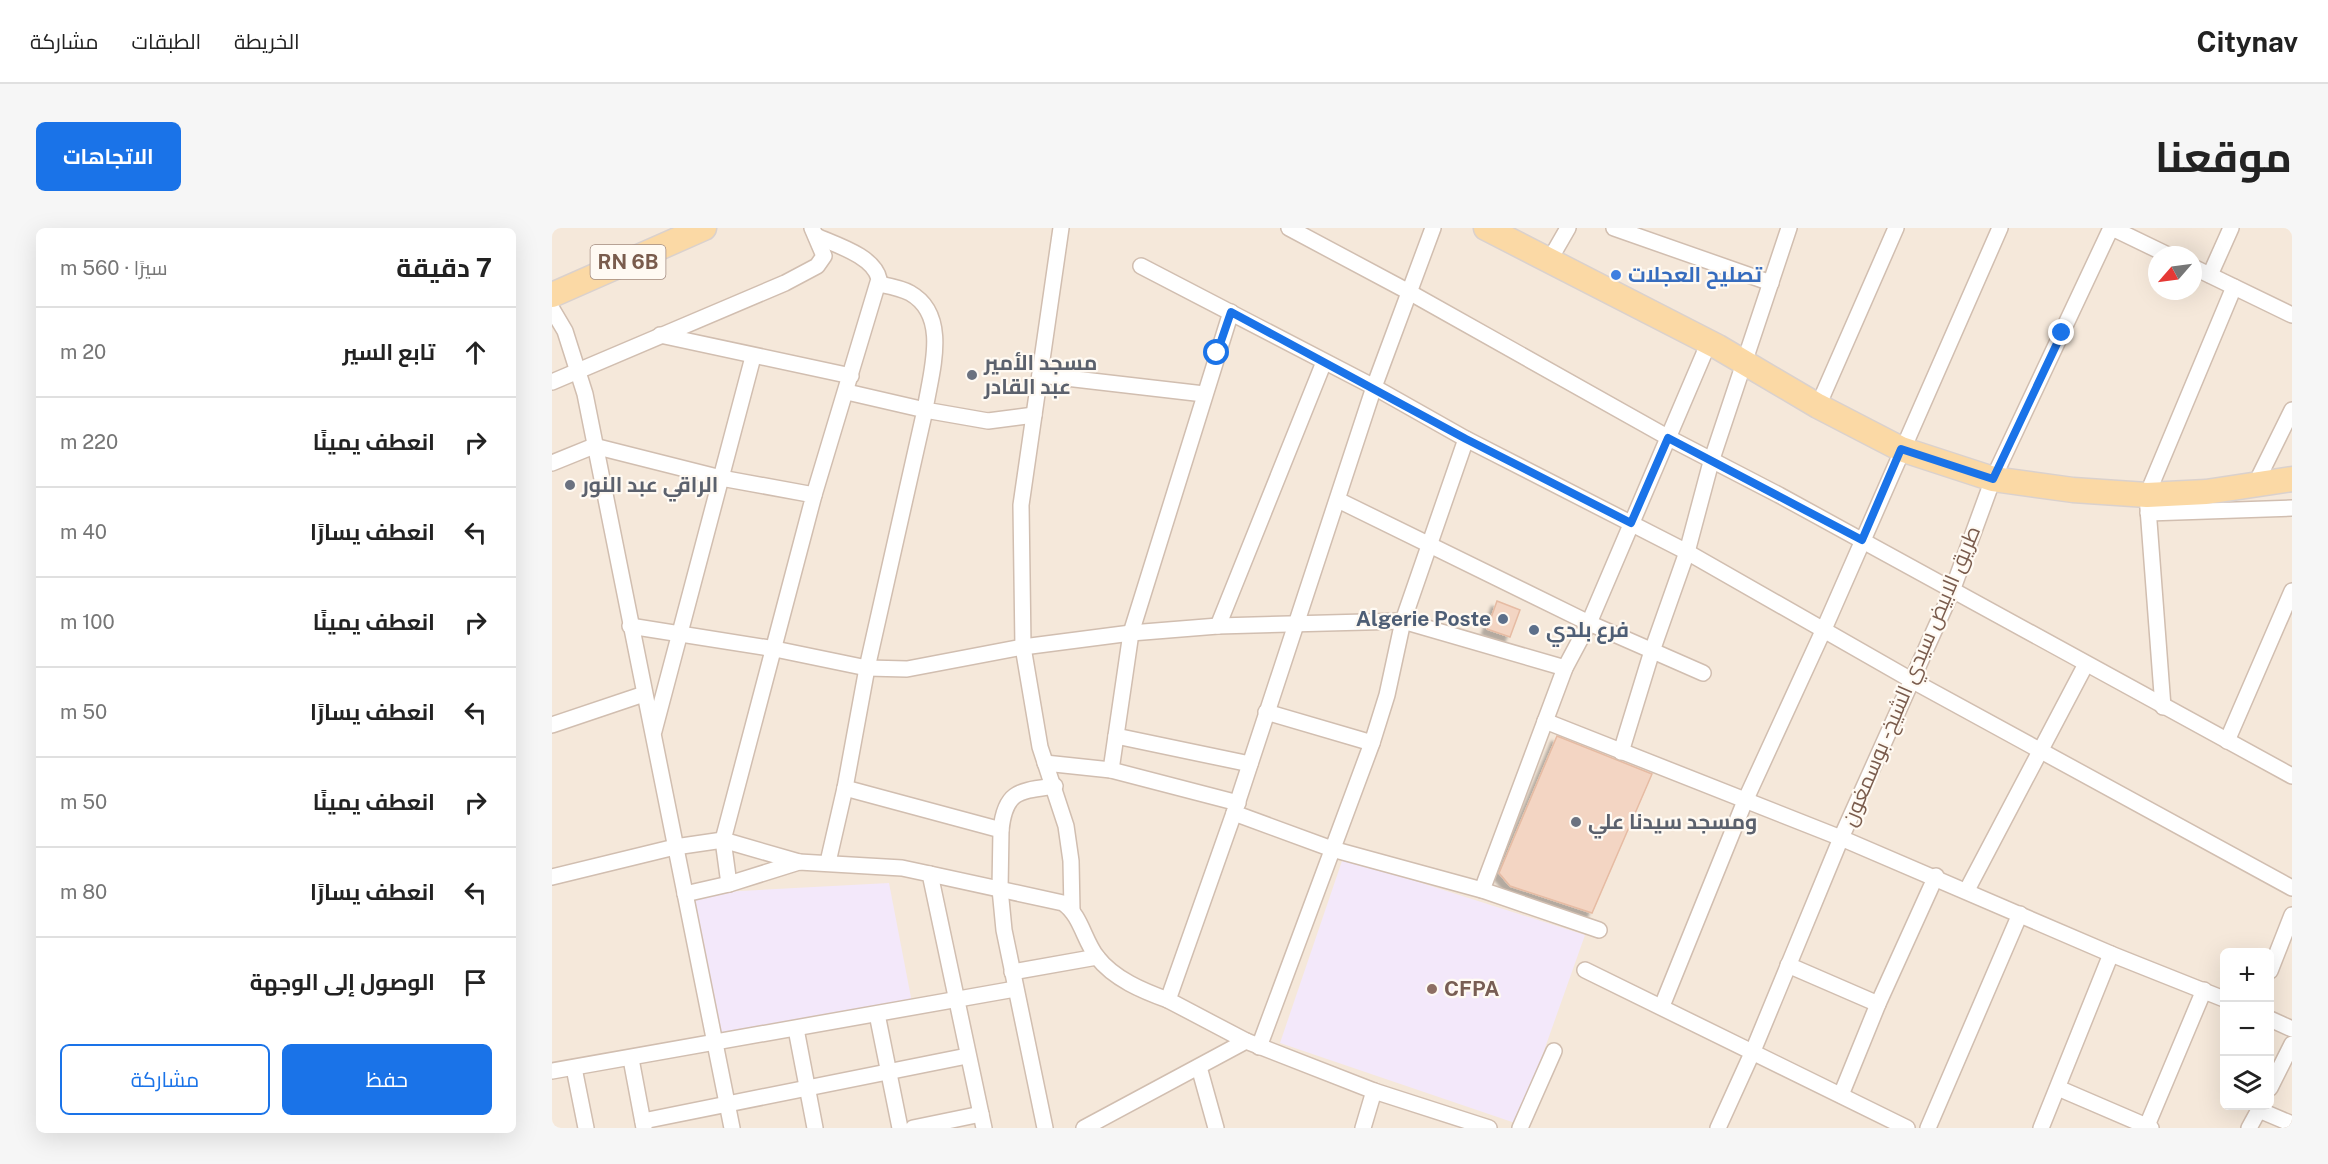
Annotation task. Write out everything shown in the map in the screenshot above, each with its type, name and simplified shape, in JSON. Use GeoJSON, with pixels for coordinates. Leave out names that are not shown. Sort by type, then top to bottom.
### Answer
{"type":"FeatureCollection","features":[{"type":"Feature","properties":{"kind":"main road","name":"RN 6B"},"geometry":{"type":"LineString","coordinates":[[552,296],[704,228]]}},
{"type":"Feature","properties":{"kind":"main road"},"geometry":{"type":"LineString","coordinates":[[1486,228],[1709,342],[1818,406],[1901,449],[1993,479],[2073,490],[2148,504],[2206,492],[2292,479]]}},
{"type":"Feature","properties":{"kind":"street"},"geometry":{"type":"LineString","coordinates":[[1061,228],[1021,505],[1023,648],[1035,723],[1069,841],[1072,911]]}},
{"type":"Feature","properties":{"kind":"street"},"geometry":{"type":"LineString","coordinates":[[1289,228],[1409,292],[1711,462],[1862,540],[2292,776]]}},
{"type":"Feature","properties":{"kind":"street"},"geometry":{"type":"LineString","coordinates":[[1168,1000],[1236,808],[1374,387],[1433,228]]}},
{"type":"Feature","properties":{"kind":"street"},"geometry":{"type":"LineString","coordinates":[[1549,261],[1568,228]]}},
{"type":"Feature","properties":{"kind":"street"},"geometry":{"type":"LineString","coordinates":[[1614,228],[1771,283]]}},
{"type":"Feature","properties":{"kind":"street"},"geometry":{"type":"LineString","coordinates":[[1621,752],[1652,651],[1687,552],[1711,462],[1789,228]]}},
{"type":"Feature","properties":{"kind":"street"},"geometry":{"type":"LineString","coordinates":[[1818,406],[1896,228]]}},
{"type":"Feature","properties":{"kind":"street"},"geometry":{"type":"LineString","coordinates":[[1662,1006],[1745,801],[1824,629],[1901,449],[2000,228]]}},
{"type":"Feature","properties":{"kind":"street"},"geometry":{"type":"LineString","coordinates":[[2112,228],[2149,246]]}},
{"type":"Feature","properties":{"kind":"street","name":"طريق الابيض سيدي الشيخ - بوسمغون"},"geometry":{"type":"LineString","coordinates":[[1718,1128],[1754,1051],[1841,838],[1952,591],[1993,479],[2112,228]]}},
{"type":"Feature","properties":{"kind":"street"},"geometry":{"type":"LineString","coordinates":[[2210,275],[2231,228]]}},
{"type":"Feature","properties":{"kind":"street"},"geometry":{"type":"LineString","coordinates":[[729,884],[723,840],[775,650],[814,495],[879,284],[877,273],[868,262],[814,232]]}},
{"type":"Feature","properties":{"kind":"street"},"geometry":{"type":"LineString","coordinates":[[552,382],[785,283],[817,266],[824,256],[814,232]]}},
{"type":"Feature","properties":{"kind":"street"},"geometry":{"type":"LineString","coordinates":[[1141,266],[1374,387],[1466,439],[1687,552],[1913,681],[2292,888]]}},
{"type":"Feature","properties":{"kind":"street"},"geometry":{"type":"LineString","coordinates":[[2202,271],[2292,315]]}},
{"type":"Feature","properties":{"kind":"street"},"geometry":{"type":"LineString","coordinates":[[828,862],[845,788],[867,668],[925,410],[935,347],[933,324],[926,309],[911,293],[879,284]]}},
{"type":"Feature","properties":{"kind":"street"},"geometry":{"type":"LineString","coordinates":[[2163,707],[2148,504],[2234,287]]}},
{"type":"Feature","properties":{"kind":"street"},"geometry":{"type":"LineString","coordinates":[[552,309],[565,331],[585,394],[732,1128]]}},
{"type":"Feature","properties":{"kind":"street"},"geometry":{"type":"LineString","coordinates":[[1111,770],[1131,633],[1203,394],[1231,312]]}},
{"type":"Feature","properties":{"kind":"street"},"geometry":{"type":"LineString","coordinates":[[660,335],[753,357],[851,376]]}},
{"type":"Feature","properties":{"kind":"street"},"geometry":{"type":"LineString","coordinates":[[1482,890],[1565,668],[1589,623],[1709,342]]}},
{"type":"Feature","properties":{"kind":"street"},"geometry":{"type":"LineString","coordinates":[[652,737],[753,357]]}},
{"type":"Feature","properties":{"kind":"street"},"geometry":{"type":"LineString","coordinates":[[1218,626],[1324,362]]}},
{"type":"Feature","properties":{"kind":"street"},"geometry":{"type":"LineString","coordinates":[[1040,375],[1203,394]]}},
{"type":"Feature","properties":{"kind":"street"},"geometry":{"type":"LineString","coordinates":[[847,392],[925,410],[988,421],[1034,415]]}},
{"type":"Feature","properties":{"kind":"street"},"geometry":{"type":"LineString","coordinates":[[2255,485],[2292,410]]}},
{"type":"Feature","properties":{"kind":"street"},"geometry":{"type":"LineString","coordinates":[[1084,1128],[1199,1067],[1253,1044],[1372,743],[1387,694],[1402,621],[1430,547],[1466,439]]}},
{"type":"Feature","properties":{"kind":"street"},"geometry":{"type":"LineString","coordinates":[[552,463],[594,447],[721,478],[814,495]]}},
{"type":"Feature","properties":{"kind":"street"},"geometry":{"type":"LineString","coordinates":[[1338,500],[1589,623],[1703,674]]}},
{"type":"Feature","properties":{"kind":"street"},"geometry":{"type":"LineString","coordinates":[[2148,504],[2292,508]]}},
{"type":"Feature","properties":{"kind":"street"},"geometry":{"type":"LineString","coordinates":[[2227,741],[2292,591]]}},
{"type":"Feature","properties":{"kind":"street"},"geometry":{"type":"LineString","coordinates":[[630,626],[867,668],[907,669],[1023,648],[1131,633],[1218,626],[1402,621],[1565,668]]}},
{"type":"Feature","properties":{"kind":"street"},"geometry":{"type":"LineString","coordinates":[[1967,890],[2086,664]]}},
{"type":"Feature","properties":{"kind":"street"},"geometry":{"type":"LineString","coordinates":[[552,725],[644,694]]}},
{"type":"Feature","properties":{"kind":"street"},"geometry":{"type":"LineString","coordinates":[[1266,712],[1372,743]]}},
{"type":"Feature","properties":{"kind":"street"},"geometry":{"type":"LineString","coordinates":[[1545,721],[1936,876],[2111,954],[2220,997]]}},
{"type":"Feature","properties":{"kind":"street"},"geometry":{"type":"LineString","coordinates":[[1116,736],[1250,764]]}},
{"type":"Feature","properties":{"kind":"street"},"geometry":{"type":"LineString","coordinates":[[1045,763],[1111,770],[1236,808],[1332,849],[1482,890],[1599,930]]}},
{"type":"Feature","properties":{"kind":"street"},"geometry":{"type":"LineString","coordinates":[[1045,1128],[1004,930],[1000,889],[1001,830],[1005,808],[1014,795],[1019,791],[1054,786]]}},
{"type":"Feature","properties":{"kind":"street"},"geometry":{"type":"LineString","coordinates":[[845,788],[1001,830]]}},
{"type":"Feature","properties":{"kind":"street"},"geometry":{"type":"LineString","coordinates":[[552,878],[675,847],[723,840],[799,862],[902,868],[1058,901],[1072,911],[1097,957],[1131,984],[1168,1000],[1253,1044],[1374,1091],[1489,1128]]}},
{"type":"Feature","properties":{"kind":"street"},"geometry":{"type":"LineString","coordinates":[[685,894],[729,884],[799,862]]}},
{"type":"Feature","properties":{"kind":"street"},"geometry":{"type":"LineString","coordinates":[[913,1128],[982,1121],[930,874]]}},
{"type":"Feature","properties":{"kind":"street"},"geometry":{"type":"LineString","coordinates":[[1841,1095],[1878,1004],[1936,876]]}},
{"type":"Feature","properties":{"kind":"street"},"geometry":{"type":"LineString","coordinates":[[1928,1128],[2020,914]]}},
{"type":"Feature","properties":{"kind":"street"},"geometry":{"type":"LineString","coordinates":[[2274,961],[2292,915]]}},
{"type":"Feature","properties":{"kind":"street"},"geometry":{"type":"LineString","coordinates":[[2041,1128],[2111,954]]}},
{"type":"Feature","properties":{"kind":"street"},"geometry":{"type":"LineString","coordinates":[[1012,972],[1097,957]]}},
{"type":"Feature","properties":{"kind":"street"},"geometry":{"type":"LineString","coordinates":[[1788,965],[1878,1004]]}},
{"type":"Feature","properties":{"kind":"street"},"geometry":{"type":"LineString","coordinates":[[1585,970],[1907,1128]]}},
{"type":"Feature","properties":{"kind":"street"},"geometry":{"type":"LineString","coordinates":[[552,1071],[631,1059],[1015,989]]}},
{"type":"Feature","properties":{"kind":"street"},"geometry":{"type":"LineString","coordinates":[[2058,1088],[2148,1127],[2204,990]]}},
{"type":"Feature","properties":{"kind":"street"},"geometry":{"type":"LineString","coordinates":[[877,1014],[900,1128]]}},
{"type":"Feature","properties":{"kind":"street"},"geometry":{"type":"LineString","coordinates":[[2274,1021],[2292,1029]]}},
{"type":"Feature","properties":{"kind":"street"},"geometry":{"type":"LineString","coordinates":[[795,1029],[815,1128]]}},
{"type":"Feature","properties":{"kind":"street"},"geometry":{"type":"LineString","coordinates":[[2274,1080],[2292,1044]]}},
{"type":"Feature","properties":{"kind":"street"},"geometry":{"type":"LineString","coordinates":[[1520,1128],[1554,1051]]}},
{"type":"Feature","properties":{"kind":"street"},"geometry":{"type":"LineString","coordinates":[[631,1059],[643,1125],[728,1105],[889,1074],[967,1056]]}},
{"type":"Feature","properties":{"kind":"street"},"geometry":{"type":"LineString","coordinates":[[1199,1067],[1216,1128]]}},
{"type":"Feature","properties":{"kind":"street"},"geometry":{"type":"LineString","coordinates":[[574,1068],[586,1128]]}},
{"type":"Feature","properties":{"kind":"street"},"geometry":{"type":"LineString","coordinates":[[1363,1128],[1374,1091]]}},
{"type":"Feature","properties":{"kind":"street"},"geometry":{"type":"LineString","coordinates":[[2249,1128],[2259,1110]]}},
{"type":"Feature","properties":{"kind":"street"},"geometry":{"type":"LineString","coordinates":[[2264,1110],[2292,1124]]}},
{"type":"Feature","properties":{"kind":"shaded area"},"geometry":{"type":"Polygon","coordinates":[[[552,228],[2292,228],[2292,1128],[552,1128],[552,228]]]}},
{"type":"Feature","properties":{"kind":"shaded area","name":"CFPA"},"geometry":{"type":"Polygon","coordinates":[[[1343,858],[1585,935],[1518,1124],[1280,1043],[1343,858]]]}},
{"type":"Feature","properties":{"kind":"shaded area"},"geometry":{"type":"Polygon","coordinates":[[[889,883],[913,1008],[716,1043],[685,894],[889,883]]]}},
{"type":"Feature","properties":{"kind":"building","name":"Algerie Poste"},"geometry":{"type":"Polygon","coordinates":[[[1497,601],[1520,610],[1510,637],[1487,629],[1497,601]]]}},
{"type":"Feature","properties":{"kind":"building","name":"ومسجد سيدنا علي"},"geometry":{"type":"Polygon","coordinates":[[[1557,736],[1652,774],[1592,913],[1510,886],[1499,873],[1557,736]]]}},
{"type":"Feature","properties":{"kind":"place","name":"تصليح العجلات"},"geometry":{"type":"Point","coordinates":[1616,275]}},
{"type":"Feature","properties":{"kind":"place","name":"مسجد الأمير عبد القادر"},"geometry":{"type":"Point","coordinates":[972,375]}},
{"type":"Feature","properties":{"kind":"place","name":"الراقي عبد النور"},"geometry":{"type":"Point","coordinates":[570,485]}},
{"type":"Feature","properties":{"kind":"place","name":"Algerie Poste"},"geometry":{"type":"Point","coordinates":[1503,619]}},
{"type":"Feature","properties":{"kind":"place","name":"فرع بلدي"},"geometry":{"type":"Point","coordinates":[1534,630]}},
{"type":"Feature","properties":{"kind":"place","name":"ومسجد سيدنا علي"},"geometry":{"type":"Point","coordinates":[1576,822]}},
{"type":"Feature","properties":{"kind":"place","name":"CFPA"},"geometry":{"type":"Point","coordinates":[1432,989]}},
{"type":"Feature","properties":{"kind":"route"},"geometry":{"type":"LineString","coordinates":[[1217,353],[1231,312],[1374,387],[1466,439],[1631,523],[1668,438],[1862,540],[1901,449],[1993,479],[2062,333]]}}]}
